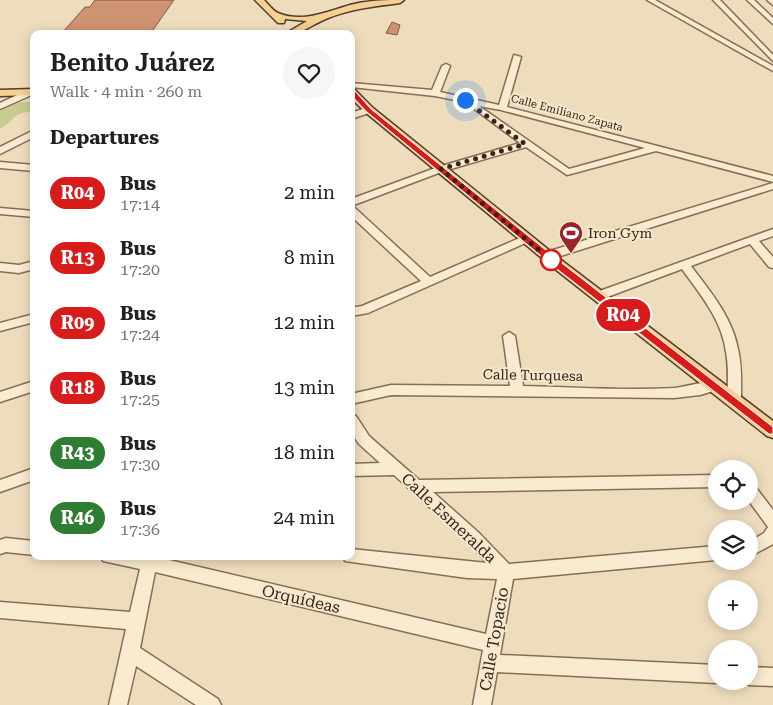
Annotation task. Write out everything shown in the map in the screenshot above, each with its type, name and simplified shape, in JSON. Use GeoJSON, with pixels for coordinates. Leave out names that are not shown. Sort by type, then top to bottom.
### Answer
{"type":"FeatureCollection","features":[{"type":"Feature","properties":{"kind":"main road"},"geometry":{"type":"LineString","coordinates":[[259,0],[289,30]]}},
{"type":"Feature","properties":{"kind":"main road"},"geometry":{"type":"LineString","coordinates":[[274,15],[299,19],[324,16],[356,6],[400,0]]}},
{"type":"Feature","properties":{"kind":"main road"},"geometry":{"type":"LineString","coordinates":[[298,30],[324,16]]}},
{"type":"Feature","properties":{"kind":"main road"},"geometry":{"type":"LineString","coordinates":[[308,30],[312,23]]}},
{"type":"Feature","properties":{"kind":"main road"},"geometry":{"type":"LineString","coordinates":[[0,93],[30,92]]}},
{"type":"Feature","properties":{"kind":"main road"},"geometry":{"type":"LineString","coordinates":[[355,96],[369,110],[547,256],[773,431]]}},
{"type":"Feature","properties":{"kind":"street"},"geometry":{"type":"LineString","coordinates":[[650,0],[773,69]]}},
{"type":"Feature","properties":{"kind":"street"},"geometry":{"type":"LineString","coordinates":[[716,0],[773,59]]}},
{"type":"Feature","properties":{"kind":"street"},"geometry":{"type":"LineString","coordinates":[[750,0],[773,22]]}},
{"type":"Feature","properties":{"kind":"street"},"geometry":{"type":"LineString","coordinates":[[770,0],[773,3]]}},
{"type":"Feature","properties":{"kind":"street"},"geometry":{"type":"LineString","coordinates":[[502,108],[518,57]]}},
{"type":"Feature","properties":{"kind":"street"},"geometry":{"type":"LineString","coordinates":[[435,93],[446,66]]}},
{"type":"Feature","properties":{"kind":"street","name":"Calle Emiliano Zapata"},"geometry":{"type":"LineString","coordinates":[[355,85],[435,93],[502,108],[773,179]]}},
{"type":"Feature","properties":{"kind":"street"},"geometry":{"type":"LineString","coordinates":[[0,106],[30,93]]}},
{"type":"Feature","properties":{"kind":"street"},"geometry":{"type":"LineString","coordinates":[[465,100],[567,172],[653,149]]}},
{"type":"Feature","properties":{"kind":"street"},"geometry":{"type":"LineString","coordinates":[[355,115],[369,110]]}},
{"type":"Feature","properties":{"kind":"street"},"geometry":{"type":"LineString","coordinates":[[0,151],[30,135]]}},
{"type":"Feature","properties":{"kind":"street"},"geometry":{"type":"LineString","coordinates":[[355,201],[441,169],[525,144]]}},
{"type":"Feature","properties":{"kind":"street"},"geometry":{"type":"LineString","coordinates":[[0,165],[30,168]]}},
{"type":"Feature","properties":{"kind":"street"},"geometry":{"type":"LineString","coordinates":[[547,256],[773,186]]}},
{"type":"Feature","properties":{"kind":"street"},"geometry":{"type":"LineString","coordinates":[[0,212],[30,214]]}},
{"type":"Feature","properties":{"kind":"street"},"geometry":{"type":"LineString","coordinates":[[355,214],[428,281]]}},
{"type":"Feature","properties":{"kind":"street"},"geometry":{"type":"LineString","coordinates":[[598,296],[773,232]]}},
{"type":"Feature","properties":{"kind":"street"},"geometry":{"type":"LineString","coordinates":[[355,311],[364,310],[526,239]]}},
{"type":"Feature","properties":{"kind":"street"},"geometry":{"type":"LineString","coordinates":[[752,240],[773,264]]}},
{"type":"Feature","properties":{"kind":"street"},"geometry":{"type":"LineString","coordinates":[[684,264],[719,313],[727,332],[734,363],[734,399]]}},
{"type":"Feature","properties":{"kind":"street"},"geometry":{"type":"LineString","coordinates":[[0,267],[19,269],[30,266]]}},
{"type":"Feature","properties":{"kind":"street"},"geometry":{"type":"LineString","coordinates":[[0,328],[30,319]]}},
{"type":"Feature","properties":{"kind":"street"},"geometry":{"type":"LineString","coordinates":[[509,336],[517,390]]}},
{"type":"Feature","properties":{"kind":"street","name":"Calle Turquesa"},"geometry":{"type":"LineString","coordinates":[[355,399],[391,390],[674,393],[700,390],[715,385]]}},
{"type":"Feature","properties":{"kind":"street"},"geometry":{"type":"LineString","coordinates":[[0,396],[30,387]]}},
{"type":"Feature","properties":{"kind":"street","name":"Calle Esmeralda"},"geometry":{"type":"LineString","coordinates":[[355,426],[364,440],[473,537],[506,572],[708,554]]}},
{"type":"Feature","properties":{"kind":"street"},"geometry":{"type":"LineString","coordinates":[[355,470],[397,469]]}},
{"type":"Feature","properties":{"kind":"street"},"geometry":{"type":"LineString","coordinates":[[0,486],[30,475]]}},
{"type":"Feature","properties":{"kind":"street"},"geometry":{"type":"LineString","coordinates":[[416,486],[708,481]]}},
{"type":"Feature","properties":{"kind":"street"},"geometry":{"type":"LineString","coordinates":[[758,502],[773,522]]}},
{"type":"Feature","properties":{"kind":"street"},"geometry":{"type":"LineString","coordinates":[[758,545],[769,538],[773,532]]}},
{"type":"Feature","properties":{"kind":"street"},"geometry":{"type":"LineString","coordinates":[[0,546],[30,548]]}},
{"type":"Feature","properties":{"kind":"street"},"geometry":{"type":"LineString","coordinates":[[355,556],[467,570],[506,572]]}},
{"type":"Feature","properties":{"kind":"street","name":"Orquídeas"},"geometry":{"type":"LineString","coordinates":[[132,560],[493,644]]}},
{"type":"Feature","properties":{"kind":"street"},"geometry":{"type":"LineString","coordinates":[[118,705],[131,652],[135,620],[149,563]]}},
{"type":"Feature","properties":{"kind":"street","name":"Calle Topacio"},"geometry":{"type":"LineString","coordinates":[[482,705],[506,572]]}},
{"type":"Feature","properties":{"kind":"street"},"geometry":{"type":"LineString","coordinates":[[0,610],[135,620]]}},
{"type":"Feature","properties":{"kind":"street"},"geometry":{"type":"LineString","coordinates":[[131,652],[212,705]]}},
{"type":"Feature","properties":{"kind":"street"},"geometry":{"type":"LineString","coordinates":[[489,663],[708,674]]}},
{"type":"Feature","properties":{"kind":"street"},"geometry":{"type":"LineString","coordinates":[[758,676],[773,677]]}},
{"type":"Feature","properties":{"kind":"green space"},"geometry":{"type":"Polygon","coordinates":[[[20,102],[30,102],[30,112],[17,115],[0,129],[0,110],[20,102]]]}},
{"type":"Feature","properties":{"kind":"building"},"geometry":{"type":"Polygon","coordinates":[[[95,0],[174,0],[153,30],[65,30],[85,7],[90,7],[95,0]]]}},
{"type":"Feature","properties":{"kind":"building"},"geometry":{"type":"Polygon","coordinates":[[[392,22],[400,25],[397,35],[386,33],[392,22]]]}},
{"type":"Feature","properties":{"kind":"bus line","name":"R04"},"geometry":{"type":"LineString","coordinates":[[355,96],[369,110],[560,266],[773,431]]}},
{"type":"Feature","properties":{"kind":"place","name":"Iron Gym"},"geometry":{"type":"Point","coordinates":[571,254]}},
{"type":"Feature","properties":{"kind":"route"},"geometry":{"type":"LineString","coordinates":[[465,100],[525,144],[441,169],[551,260]]}}]}
